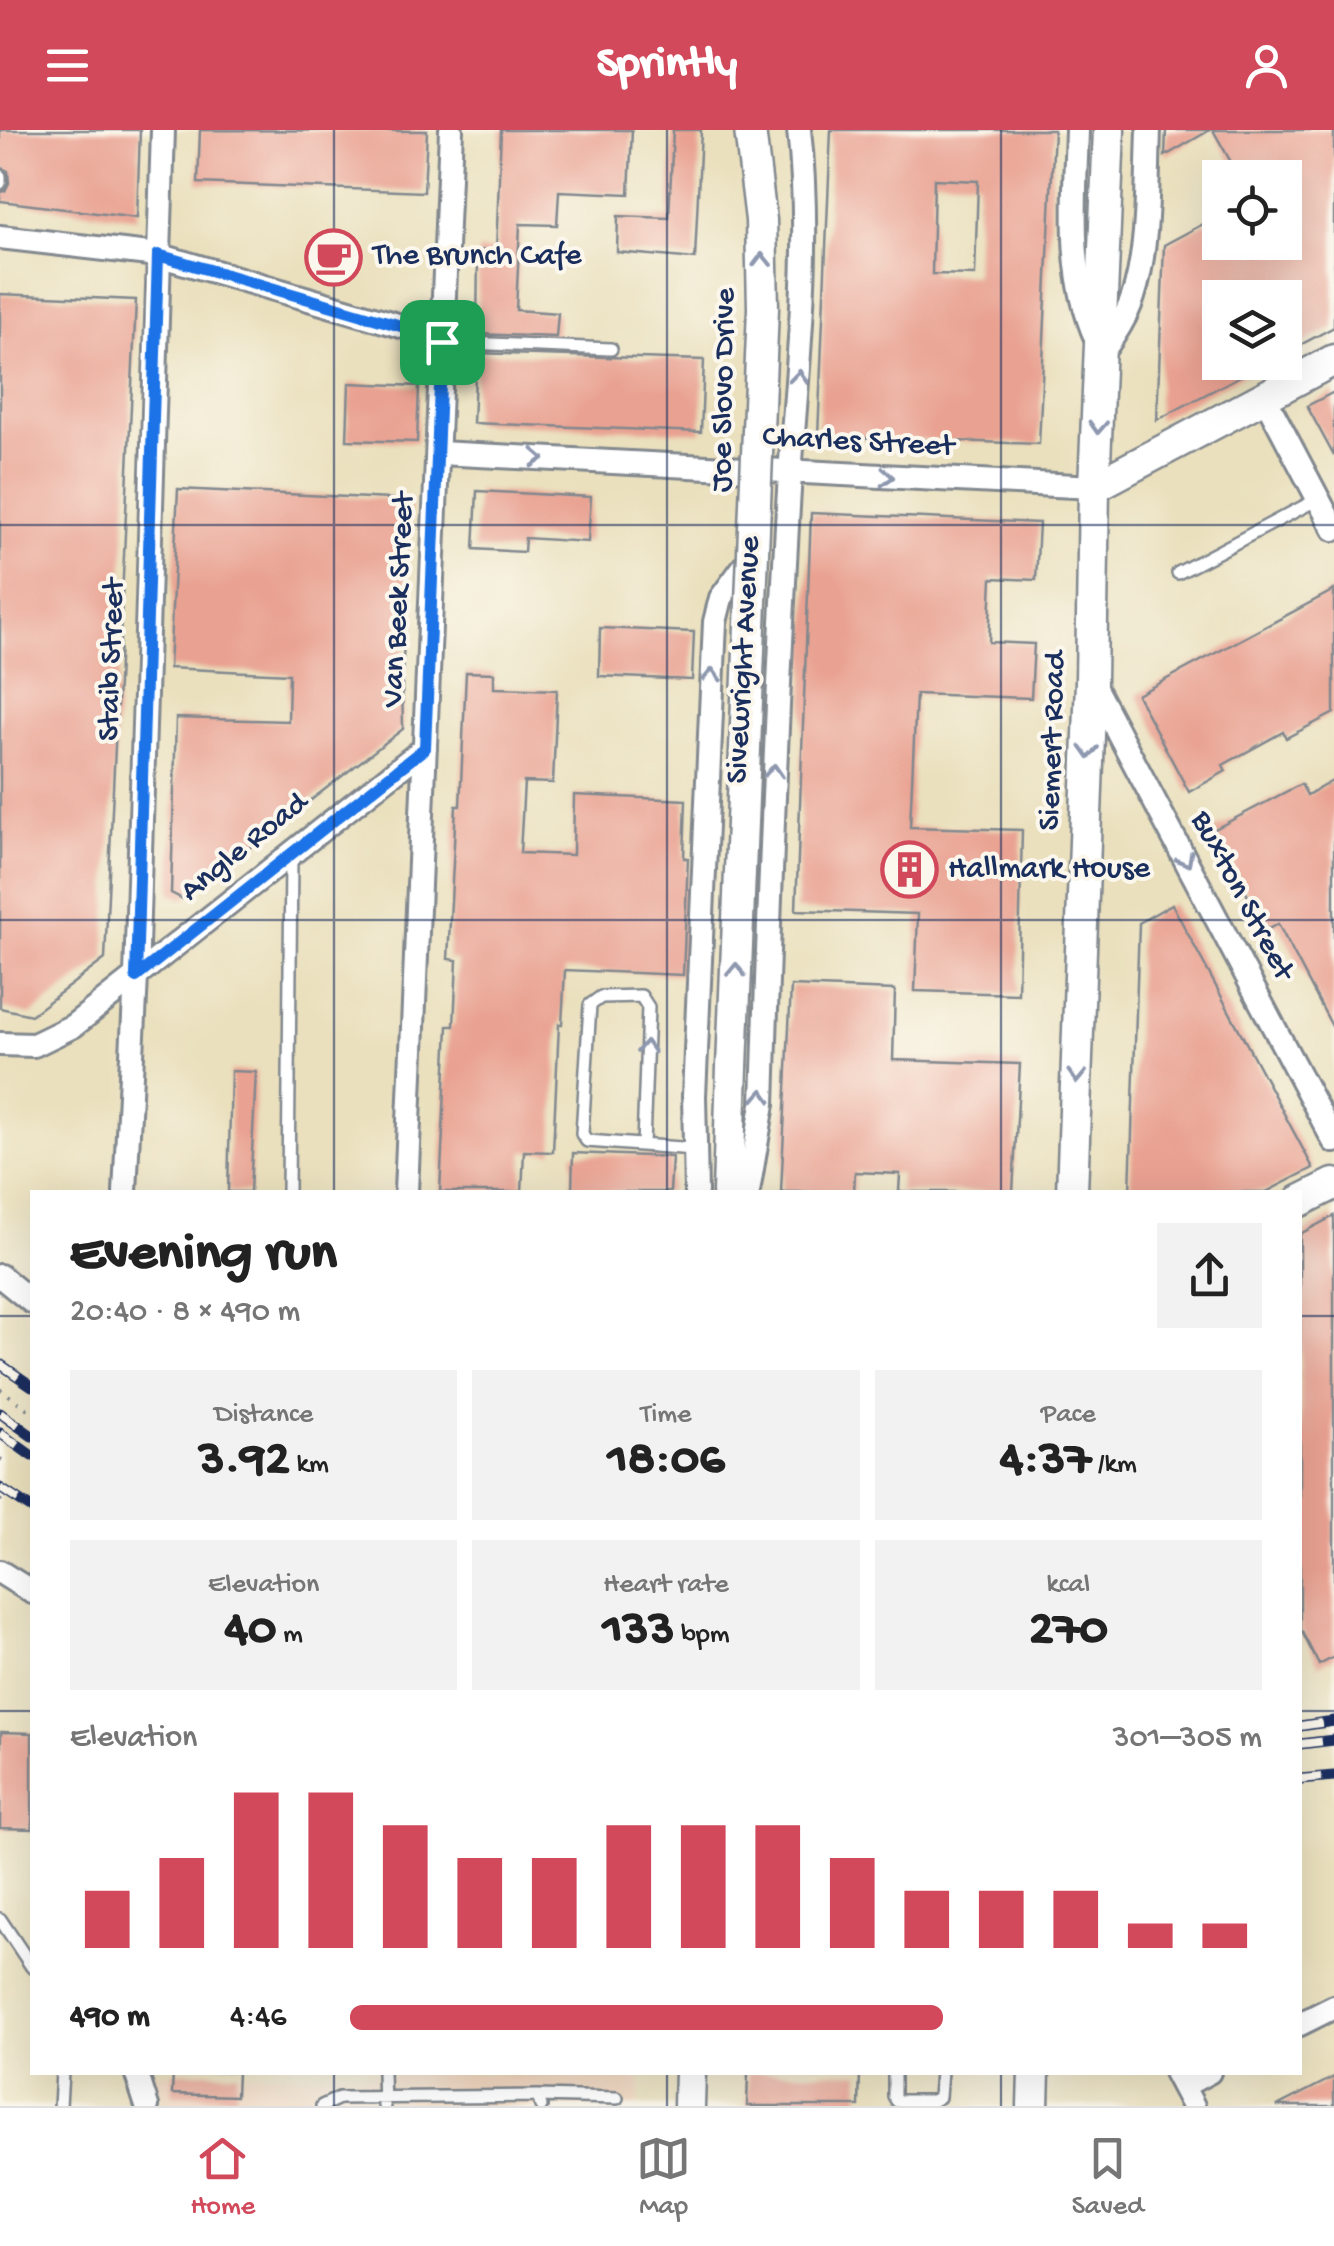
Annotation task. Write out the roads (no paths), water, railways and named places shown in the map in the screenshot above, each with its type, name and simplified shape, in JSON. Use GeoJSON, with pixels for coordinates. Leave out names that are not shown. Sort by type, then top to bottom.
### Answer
{"type":"FeatureCollection","features":[{"type":"Feature","properties":{"kind":"main road","name":"Joe Slovo Drive"},"geometry":{"type":"LineString","coordinates":[[728,1190],[764,308],[761,220],[750,130]]}},
{"type":"Feature","properties":{"kind":"main road","name":"Siemert Road"},"geometry":{"type":"LineString","coordinates":[[1072,1190],[1109,130]]}},
{"type":"Feature","properties":{"kind":"main road"},"geometry":{"type":"LineString","coordinates":[[1094,487],[1334,360]]}},
{"type":"Feature","properties":{"kind":"main road"},"geometry":{"type":"LineString","coordinates":[[1302,1201],[1334,1184]]}},
{"type":"Feature","properties":{"kind":"main road"},"geometry":{"type":"LineString","coordinates":[[689,2106],[690,2075]]}},
{"type":"Feature","properties":{"kind":"main road"},"geometry":{"type":"LineString","coordinates":[[1033,2106],[1034,2075]]}},
{"type":"Feature","properties":{"kind":"street","name":"Staib Street"},"geometry":{"type":"LineString","coordinates":[[125,1190],[136,977],[163,130]]}},
{"type":"Feature","properties":{"kind":"street","name":"Van Beek Street"},"geometry":{"type":"LineString","coordinates":[[406,1190],[451,130]]}},
{"type":"Feature","properties":{"kind":"street","name":"Sivewright Avenue"},"geometry":{"type":"LineString","coordinates":[[748,1190],[763,1104],[773,791],[790,472],[801,353],[804,272],[799,130]]}},
{"type":"Feature","properties":{"kind":"street","name":"Siemert Road"},"geometry":{"type":"LineString","coordinates":[[1077,130],[1074,214],[1078,281],[1088,322],[1102,353]]}},
{"type":"Feature","properties":{"kind":"street","name":"Siemert Road"},"geometry":{"type":"LineString","coordinates":[[1102,353],[1122,323],[1135,292],[1144,230],[1149,130]]}},
{"type":"Feature","properties":{"kind":"street"},"geometry":{"type":"LineString","coordinates":[[0,237],[158,255],[442,340]]}},
{"type":"Feature","properties":{"kind":"street"},"geometry":{"type":"LineString","coordinates":[[1264,396],[1334,530]]}},
{"type":"Feature","properties":{"kind":"street","name":"Charles Street"},"geometry":{"type":"LineString","coordinates":[[439,453],[1094,487]]}},
{"type":"Feature","properties":{"kind":"street"},"geometry":{"type":"LineString","coordinates":[[696,1190],[694,1149],[715,622],[727,588],[788,510]]}},
{"type":"Feature","properties":{"kind":"street","name":"Buxton Street"},"geometry":{"type":"LineString","coordinates":[[1092,681],[1334,1141]]}},
{"type":"Feature","properties":{"kind":"street","name":"Angle Road"},"geometry":{"type":"LineString","coordinates":[[0,1044],[34,1045],[74,1026],[425,748]]}},
{"type":"Feature","properties":{"kind":"street"},"geometry":{"type":"LineString","coordinates":[[0,1276],[30,1300]]}},
{"type":"Feature","properties":{"kind":"street"},"geometry":{"type":"LineString","coordinates":[[0,1572],[30,1591]]}},
{"type":"Feature","properties":{"kind":"street"},"geometry":{"type":"LineString","coordinates":[[1302,2023],[1334,2006]]}},
{"type":"Feature","properties":{"kind":"street"},"geometry":{"type":"LineString","coordinates":[[137,2075],[147,2106]]}},
{"type":"Feature","properties":{"kind":"lane"},"geometry":{"type":"LineString","coordinates":[[442,340],[611,349]]}},
{"type":"Feature","properties":{"kind":"lane"},"geometry":{"type":"LineString","coordinates":[[1178,573],[1318,499]]}},
{"type":"Feature","properties":{"kind":"lane"},"geometry":{"type":"LineString","coordinates":[[288,1190],[291,856]]}},
{"type":"Feature","properties":{"kind":"lane"},"geometry":{"type":"LineString","coordinates":[[643,1145],[648,1007],[641,996],[601,997],[590,1005],[580,1129],[586,1140],[643,1145],[694,1149]]}},
{"type":"Feature","properties":{"kind":"lane"},"geometry":{"type":"LineString","coordinates":[[0,1919],[30,1963]]}},
{"type":"Feature","properties":{"kind":"lane"},"geometry":{"type":"LineString","coordinates":[[60,2106],[62,2075]]}},
{"type":"Feature","properties":{"kind":"lane"},"geometry":{"type":"LineString","coordinates":[[384,2075],[384,2101]]}},
{"type":"Feature","properties":{"kind":"lane"},"geometry":{"type":"LineString","coordinates":[[894,2075],[894,2096],[898,2101],[936,2100],[940,2075]]}},
{"type":"Feature","properties":{"kind":"lane"},"geometry":{"type":"LineString","coordinates":[[322,2106],[339,2098],[616,2098]]}},
{"type":"Feature","properties":{"kind":"railway"},"geometry":{"type":"LineString","coordinates":[[0,1364],[30,1385]]}},
{"type":"Feature","properties":{"kind":"railway"},"geometry":{"type":"LineString","coordinates":[[0,1413],[30,1435]]}},
{"type":"Feature","properties":{"kind":"railway"},"geometry":{"type":"LineString","coordinates":[[0,1433],[30,1455]]}},
{"type":"Feature","properties":{"kind":"railway"},"geometry":{"type":"LineString","coordinates":[[0,1488],[30,1508]]}},
{"type":"Feature","properties":{"kind":"railway"},"geometry":{"type":"LineString","coordinates":[[1302,1726],[1334,1721]]}},
{"type":"Feature","properties":{"kind":"railway"},"geometry":{"type":"LineString","coordinates":[[1302,1744],[1334,1740]]}},
{"type":"Feature","properties":{"kind":"railway"},"geometry":{"type":"LineString","coordinates":[[1302,1779],[1334,1776]]}},
{"type":"Feature","properties":{"kind":"place","name":"The Brunch Cafe"},"geometry":{"type":"Point","coordinates":[334,257]}},
{"type":"Feature","properties":{"kind":"place","name":"Hallmark House"},"geometry":{"type":"Point","coordinates":[909,870]}}]}
